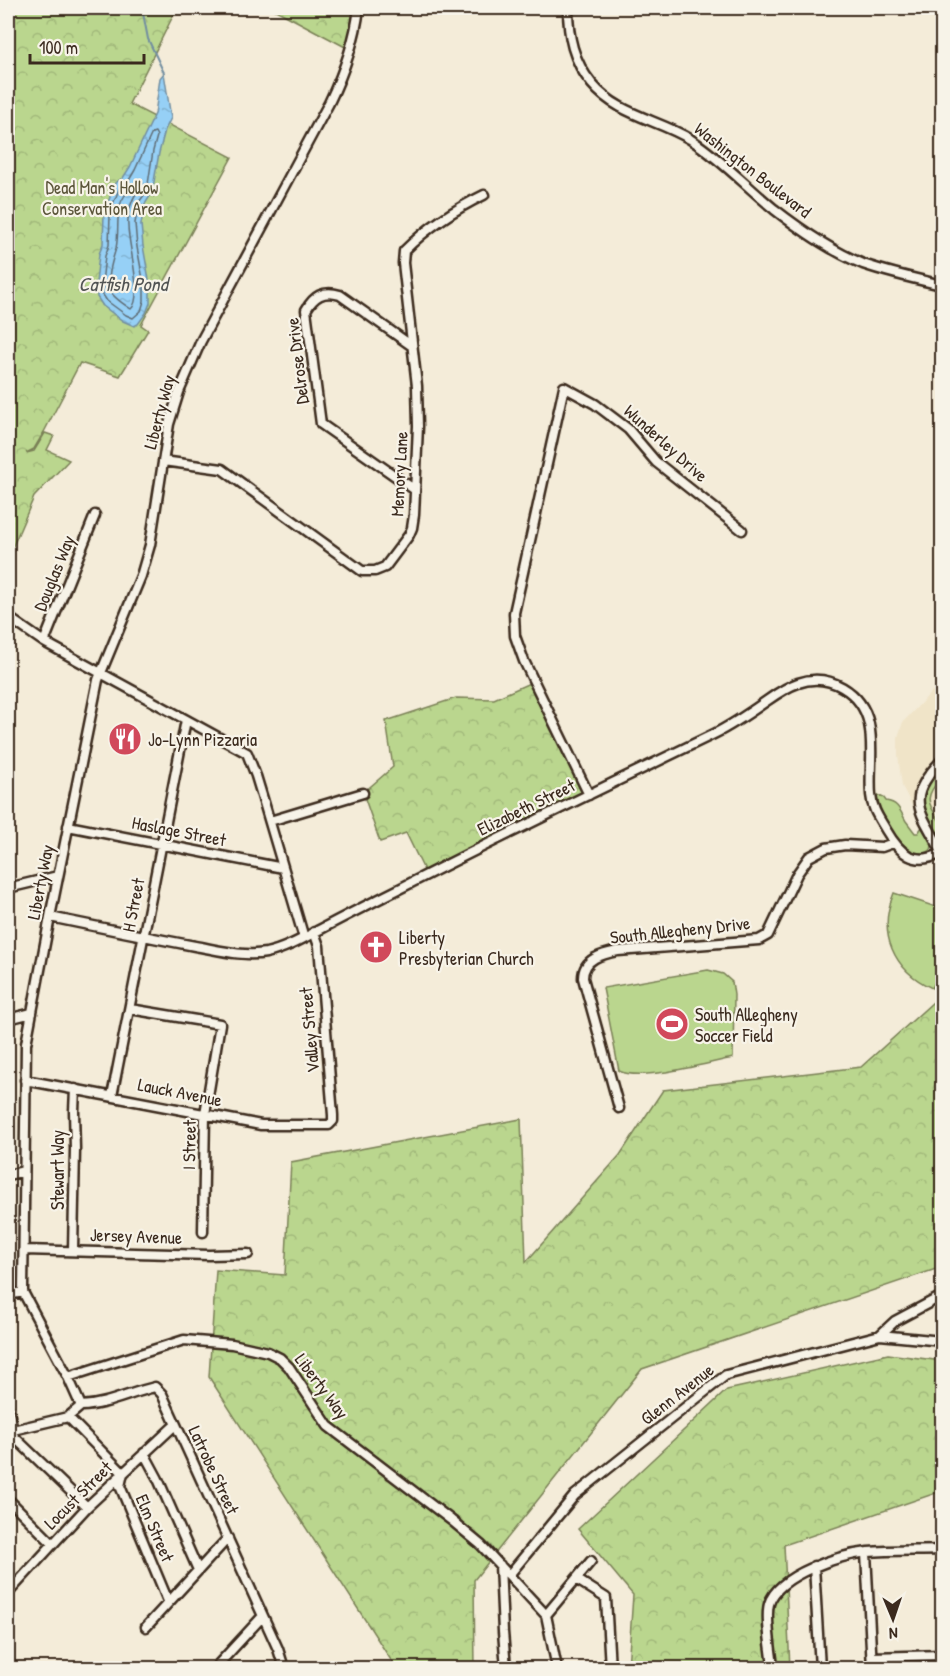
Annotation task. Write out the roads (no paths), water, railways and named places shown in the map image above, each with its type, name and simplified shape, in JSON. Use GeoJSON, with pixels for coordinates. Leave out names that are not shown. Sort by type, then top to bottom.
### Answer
{"type":"FeatureCollection","features":[{"type":"Feature","properties":{"kind":"street","name":"Liberty Way"},"geometry":{"type":"LineString","coordinates":[[359,8],[356,33],[333,95],[214,315],[188,370],[169,424],[150,545],[141,576],[100,673],[26,1044],[23,1292],[68,1377],[184,1340],[232,1344],[268,1352],[280,1358],[289,1367],[328,1426],[482,1545],[546,1615]]}},
{"type":"Feature","properties":{"kind":"street","name":"Washington Boulevard"},"geometry":{"type":"LineString","coordinates":[[568,8],[574,55],[592,84],[605,97],[632,114],[661,124],[689,138],[774,208],[814,238],[839,253],[863,264],[942,285]]}},
{"type":"Feature","properties":{"kind":"street","name":"Memory Lane"},"geometry":{"type":"LineString","coordinates":[[163,461],[222,469],[362,571],[375,571],[385,567],[409,535],[413,522],[415,490],[417,386],[403,263],[404,251],[430,228],[484,195]]}},
{"type":"Feature","properties":{"kind":"street","name":"Delrose Drive"},"geometry":{"type":"LineString","coordinates":[[412,346],[340,295],[320,294],[306,310],[321,424],[415,490]]}},
{"type":"Feature","properties":{"kind":"street","name":"Wunderley Drive"},"geometry":{"type":"LineString","coordinates":[[589,795],[524,661],[515,636],[514,613],[564,387],[595,404],[628,429],[656,462],[742,530]]}},
{"type":"Feature","properties":{"kind":"street","name":"Douglas Way"},"geometry":{"type":"LineString","coordinates":[[44,642],[95,515]]}},
{"type":"Feature","properties":{"kind":"street"},"geometry":{"type":"LineString","coordinates":[[8,617],[44,642],[246,753],[256,776],[304,938]]}},
{"type":"Feature","properties":{"kind":"street","name":"Elizabeth Street"},"geometry":{"type":"LineString","coordinates":[[50,917],[144,937],[233,952],[267,953],[304,938],[450,862],[732,725],[799,682],[814,680],[829,681],[849,690],[866,713],[870,734],[871,796],[874,811],[893,843]]}},
{"type":"Feature","properties":{"kind":"street","name":"H Street"},"geometry":{"type":"LineString","coordinates":[[112,1096],[186,720]]}},
{"type":"Feature","properties":{"kind":"street"},"geometry":{"type":"LineString","coordinates":[[893,843],[909,856],[922,860],[933,858],[942,852],[919,808],[919,799],[925,780],[942,760]]}},
{"type":"Feature","properties":{"kind":"street"},"geometry":{"type":"LineString","coordinates":[[270,821],[363,793]]}},
{"type":"Feature","properties":{"kind":"street","name":"Haslage Street"},"geometry":{"type":"LineString","coordinates":[[68,826],[283,868]]}},
{"type":"Feature","properties":{"kind":"street","name":"South Allegheny Drive"},"geometry":{"type":"LineString","coordinates":[[619,1108],[582,978],[587,963],[601,954],[618,951],[759,940],[768,935],[797,874],[809,856],[826,848],[845,845],[882,847],[893,843]]}},
{"type":"Feature","properties":{"kind":"street"},"geometry":{"type":"LineString","coordinates":[[8,888],[58,876]]}},
{"type":"Feature","properties":{"kind":"street","name":"Valley Street"},"geometry":{"type":"LineString","coordinates":[[314,932],[319,946],[333,1115],[333,1121],[329,1125]]}},
{"type":"Feature","properties":{"kind":"street","name":"I Street"},"geometry":{"type":"LineString","coordinates":[[130,1009],[220,1023],[205,1114],[203,1232]]}},
{"type":"Feature","properties":{"kind":"street"},"geometry":{"type":"LineString","coordinates":[[8,1019],[32,1013]]}},
{"type":"Feature","properties":{"kind":"street","name":"Lauck Avenue"},"geometry":{"type":"LineString","coordinates":[[25,1080],[261,1125],[329,1125]]}},
{"type":"Feature","properties":{"kind":"street","name":"Stewart Way"},"geometry":{"type":"LineString","coordinates":[[73,1250],[75,1089]]}},
{"type":"Feature","properties":{"kind":"street"},"geometry":{"type":"LineString","coordinates":[[8,1175],[24,1171]]}},
{"type":"Feature","properties":{"kind":"street","name":"Jersey Avenue"},"geometry":{"type":"LineString","coordinates":[[24,1250],[248,1254]]}},
{"type":"Feature","properties":{"kind":"street"},"geometry":{"type":"LineString","coordinates":[[8,1295],[23,1292]]}},
{"type":"Feature","properties":{"kind":"street","name":"Glenn Avenue"},"geometry":{"type":"LineString","coordinates":[[509,1575],[575,1495],[726,1376],[880,1335],[895,1321],[942,1296]]}},
{"type":"Feature","properties":{"kind":"street"},"geometry":{"type":"LineString","coordinates":[[880,1335],[942,1341]]}},
{"type":"Feature","properties":{"kind":"street"},"geometry":{"type":"LineString","coordinates":[[9,1432],[68,1417],[81,1406],[68,1377]]}},
{"type":"Feature","properties":{"kind":"street","name":"Latrobe Street"},"geometry":{"type":"LineString","coordinates":[[81,1406],[96,1406],[139,1390],[155,1387],[162,1394],[278,1649],[284,1668]]}},
{"type":"Feature","properties":{"kind":"street"},"geometry":{"type":"LineString","coordinates":[[8,1408],[9,1432],[87,1507]]}},
{"type":"Feature","properties":{"kind":"street"},"geometry":{"type":"LineString","coordinates":[[68,1417],[123,1473]]}},
{"type":"Feature","properties":{"kind":"street","name":"Locust Street"},"geometry":{"type":"LineString","coordinates":[[8,1593],[87,1507],[175,1425]]}},
{"type":"Feature","properties":{"kind":"street","name":"Elm Street"},"geometry":{"type":"LineString","coordinates":[[144,1453],[158,1479],[198,1570]]}},
{"type":"Feature","properties":{"kind":"street","name":"Elm Street"},"geometry":{"type":"LineString","coordinates":[[123,1473],[120,1486],[168,1601]]}},
{"type":"Feature","properties":{"kind":"street"},"geometry":{"type":"LineString","coordinates":[[8,1499],[53,1544]]}},
{"type":"Feature","properties":{"kind":"street"},"geometry":{"type":"LineString","coordinates":[[146,1627],[228,1538]]}},
{"type":"Feature","properties":{"kind":"street"},"geometry":{"type":"LineString","coordinates":[[773,1668],[768,1611],[770,1600],[790,1579],[814,1566],[866,1552],[942,1550]]}},
{"type":"Feature","properties":{"kind":"street"},"geometry":{"type":"LineString","coordinates":[[866,1552],[872,1668]]}},
{"type":"Feature","properties":{"kind":"street"},"geometry":{"type":"LineString","coordinates":[[557,1668],[546,1615],[591,1561]]}},
{"type":"Feature","properties":{"kind":"street"},"geometry":{"type":"LineString","coordinates":[[500,1565],[506,1668]]}},
{"type":"Feature","properties":{"kind":"street"},"geometry":{"type":"LineString","coordinates":[[814,1566],[820,1668]]}},
{"type":"Feature","properties":{"kind":"street"},"geometry":{"type":"LineString","coordinates":[[576,1579],[606,1598],[610,1668]]}},
{"type":"Feature","properties":{"kind":"street"},"geometry":{"type":"LineString","coordinates":[[215,1668],[262,1617]]}},
{"type":"Feature","properties":{"kind":"street"},"geometry":{"type":"LineString","coordinates":[[872,1657],[942,1655]]}},
{"type":"Feature","properties":{"kind":"water","name":"Catfish Pond"},"geometry":{"type":"Polygon","coordinates":[[[164,73],[171,118],[165,130],[152,193],[145,204],[141,224],[150,285],[150,303],[146,313],[134,326],[103,306],[97,297],[99,254],[103,244],[104,214],[115,183],[123,178],[130,167],[155,114],[160,78],[164,73]]]}},
{"type":"Feature","properties":{"kind":"waterway"},"geometry":{"type":"LineString","coordinates":[[145,8],[143,13],[148,39],[164,73]]}},
{"type":"Feature","properties":{"kind":"place","name":"Jo-Lynn Pizzaria"},"geometry":{"type":"Point","coordinates":[125,739]}},
{"type":"Feature","properties":{"kind":"place","name":"Liberty Presbyterian Church"},"geometry":{"type":"Point","coordinates":[376,947]}},
{"type":"Feature","properties":{"kind":"place","name":"South Allegheny Soccer Field"},"geometry":{"type":"Point","coordinates":[672,1024]}},
{"type":"Feature","properties":{"kind":"park label","name":"Dead Man's Hollow Conservation Area"},"geometry":{"type":"Point","coordinates":[102,198]}}]}
